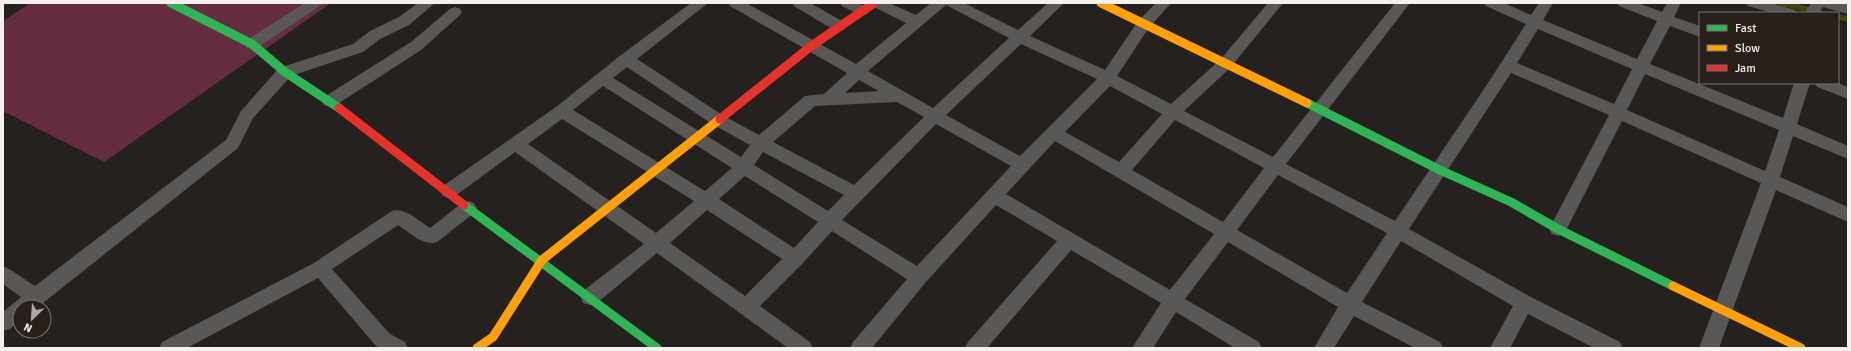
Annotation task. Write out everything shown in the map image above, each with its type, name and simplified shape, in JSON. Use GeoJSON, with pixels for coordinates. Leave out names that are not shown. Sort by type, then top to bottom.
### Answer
{"type":"FeatureCollection","features":[{"type":"Feature","properties":{"kind":"street"},"geometry":{"type":"LineString","coordinates":[[172,3],[252,44],[285,72],[330,102],[449,191],[468,208],[542,260],[657,348]]}},
{"type":"Feature","properties":{"kind":"street"},"geometry":{"type":"LineString","coordinates":[[252,44],[315,3]]}},
{"type":"Feature","properties":{"kind":"street"},"geometry":{"type":"LineString","coordinates":[[33,299],[232,144],[247,115],[285,72],[358,48],[375,35],[404,21],[428,3]]}},
{"type":"Feature","properties":{"kind":"street"},"geometry":{"type":"LineString","coordinates":[[449,191],[562,111],[626,59],[701,3]]}},
{"type":"Feature","properties":{"kind":"street"},"geometry":{"type":"LineString","coordinates":[[735,3],[856,73],[1022,165]]}},
{"type":"Feature","properties":{"kind":"street"},"geometry":{"type":"LineString","coordinates":[[799,3],[840,26]]}},
{"type":"Feature","properties":{"kind":"street"},"geometry":{"type":"LineString","coordinates":[[847,3],[868,7]]}},
{"type":"Feature","properties":{"kind":"street"},"geometry":{"type":"LineString","coordinates":[[877,3],[917,22]]}},
{"type":"Feature","properties":{"kind":"street"},"geometry":{"type":"LineString","coordinates":[[828,100],[856,73],[940,3]]}},
{"type":"Feature","properties":{"kind":"street"},"geometry":{"type":"LineString","coordinates":[[952,3],[1019,37],[1108,78],[1398,231],[1524,303],[1613,348]]}},
{"type":"Feature","properties":{"kind":"street"},"geometry":{"type":"LineString","coordinates":[[747,306],[796,259],[856,194],[935,116],[1057,3]]}},
{"type":"Feature","properties":{"kind":"street"},"geometry":{"type":"LineString","coordinates":[[1100,3],[1319,109],[1440,170],[1511,202],[1558,229],[1801,348]]}},
{"type":"Feature","properties":{"kind":"street"},"geometry":{"type":"LineString","coordinates":[[860,348],[919,277],[996,196],[1022,165],[1108,78],[1143,25],[1164,3]]}},
{"type":"Feature","properties":{"kind":"street"},"geometry":{"type":"LineString","coordinates":[[1120,172],[1173,112],[1225,64],[1276,3]]}},
{"type":"Feature","properties":{"kind":"street"},"geometry":{"type":"LineString","coordinates":[[1142,348],[1173,301],[1319,109],[1403,3]]}},
{"type":"Feature","properties":{"kind":"street"},"geometry":{"type":"LineString","coordinates":[[1492,3],[1641,68],[1787,126],[1848,153]]}},
{"type":"Feature","properties":{"kind":"street"},"geometry":{"type":"LineString","coordinates":[[1324,348],[1349,304],[1440,170],[1508,66],[1546,3]]}},
{"type":"Feature","properties":{"kind":"street"},"geometry":{"type":"LineString","coordinates":[[1624,3],[1699,32]]}},
{"type":"Feature","properties":{"kind":"street"},"geometry":{"type":"LineString","coordinates":[[1558,229],[1674,3]]}},
{"type":"Feature","properties":{"kind":"street"},"geometry":{"type":"LineString","coordinates":[[1753,3],[1786,12]]}},
{"type":"Feature","properties":{"kind":"street"},"geometry":{"type":"LineString","coordinates":[[1815,12],[1814,10],[1819,3]]}},
{"type":"Feature","properties":{"kind":"street"},"geometry":{"type":"LineString","coordinates":[[1825,3],[1848,9]]}},
{"type":"Feature","properties":{"kind":"street"},"geometry":{"type":"LineString","coordinates":[[477,348],[493,337],[542,260],[810,47],[868,7]]}},
{"type":"Feature","properties":{"kind":"street"},"geometry":{"type":"LineString","coordinates":[[330,102],[416,46],[455,12]]}},
{"type":"Feature","properties":{"kind":"street"},"geometry":{"type":"LineString","coordinates":[[626,59],[718,120],[856,194]]}},
{"type":"Feature","properties":{"kind":"street"},"geometry":{"type":"LineString","coordinates":[[1508,66],[1562,88],[1848,215]]}},
{"type":"Feature","properties":{"kind":"street"},"geometry":{"type":"LineString","coordinates":[[603,79],[919,277]]}},
{"type":"Feature","properties":{"kind":"street"},"geometry":{"type":"LineString","coordinates":[[1709,348],[1722,309],[1771,180],[1802,84]]}},
{"type":"Feature","properties":{"kind":"street"},"geometry":{"type":"LineString","coordinates":[[1826,84],[1848,93]]}},
{"type":"Feature","properties":{"kind":"street"},"geometry":{"type":"LineString","coordinates":[[590,297],[656,244],[744,167],[760,143],[810,100],[898,96]]}},
{"type":"Feature","properties":{"kind":"street"},"geometry":{"type":"LineString","coordinates":[[562,111],[656,168],[796,259]]}},
{"type":"Feature","properties":{"kind":"street"},"geometry":{"type":"LineString","coordinates":[[1054,133],[1349,304],[1433,348]]}},
{"type":"Feature","properties":{"kind":"street"},"geometry":{"type":"LineString","coordinates":[[517,144],[656,244],[747,306],[803,348]]}},
{"type":"Feature","properties":{"kind":"street"},"geometry":{"type":"LineString","coordinates":[[996,196],[1252,348]]}},
{"type":"Feature","properties":{"kind":"street"},"geometry":{"type":"LineString","coordinates":[[169,348],[320,268],[398,216],[431,238],[468,208]]}},
{"type":"Feature","properties":{"kind":"street"},"geometry":{"type":"LineString","coordinates":[[975,348],[1069,240]]}},
{"type":"Feature","properties":{"kind":"street"},"geometry":{"type":"LineString","coordinates":[[320,268],[383,345]]}},
{"type":"Feature","properties":{"kind":"street"},"geometry":{"type":"LineString","coordinates":[[3,274],[26,299]]}},
{"type":"Feature","properties":{"kind":"street"},"geometry":{"type":"LineString","coordinates":[[1500,348],[1524,303]]}},
{"type":"Feature","properties":{"kind":"street"},"geometry":{"type":"LineString","coordinates":[[3,322],[12,315]]}},
{"type":"Feature","properties":{"kind":"shaded area"},"geometry":{"type":"Polygon","coordinates":[[[30,3],[331,3],[104,162],[3,111],[3,21],[30,3]]]}},
{"type":"Feature","properties":{"kind":"waterway"},"geometry":{"type":"LineString","coordinates":[[1781,3],[1810,10]]}},
{"type":"Feature","properties":{"kind":"waterway"},"geometry":{"type":"LineString","coordinates":[[1839,17],[1848,19]]}},
{"type":"Feature","properties":{"kind":"traffic: fast"},"geometry":{"type":"LineString","coordinates":[[171,3],[252,44],[285,72],[339,108]]}},
{"type":"Feature","properties":{"kind":"traffic: fast"},"geometry":{"type":"LineString","coordinates":[[1307,103],[1440,170],[1511,202],[1558,229],[1673,286]]}},
{"type":"Feature","properties":{"kind":"traffic: fast"},"geometry":{"type":"LineString","coordinates":[[464,205],[657,348]]}},
{"type":"Feature","properties":{"kind":"traffic: slow"},"geometry":{"type":"LineString","coordinates":[[1101,3],[1307,103]]}},
{"type":"Feature","properties":{"kind":"traffic: slow"},"geometry":{"type":"LineString","coordinates":[[477,348],[493,337],[542,260],[720,119]]}},
{"type":"Feature","properties":{"kind":"traffic: slow"},"geometry":{"type":"LineString","coordinates":[[1673,286],[1801,348]]}},
{"type":"Feature","properties":{"kind":"traffic: jam"},"geometry":{"type":"LineString","coordinates":[[720,119],[810,47],[874,3]]}},
{"type":"Feature","properties":{"kind":"traffic: jam"},"geometry":{"type":"LineString","coordinates":[[339,108],[464,205]]}}]}
